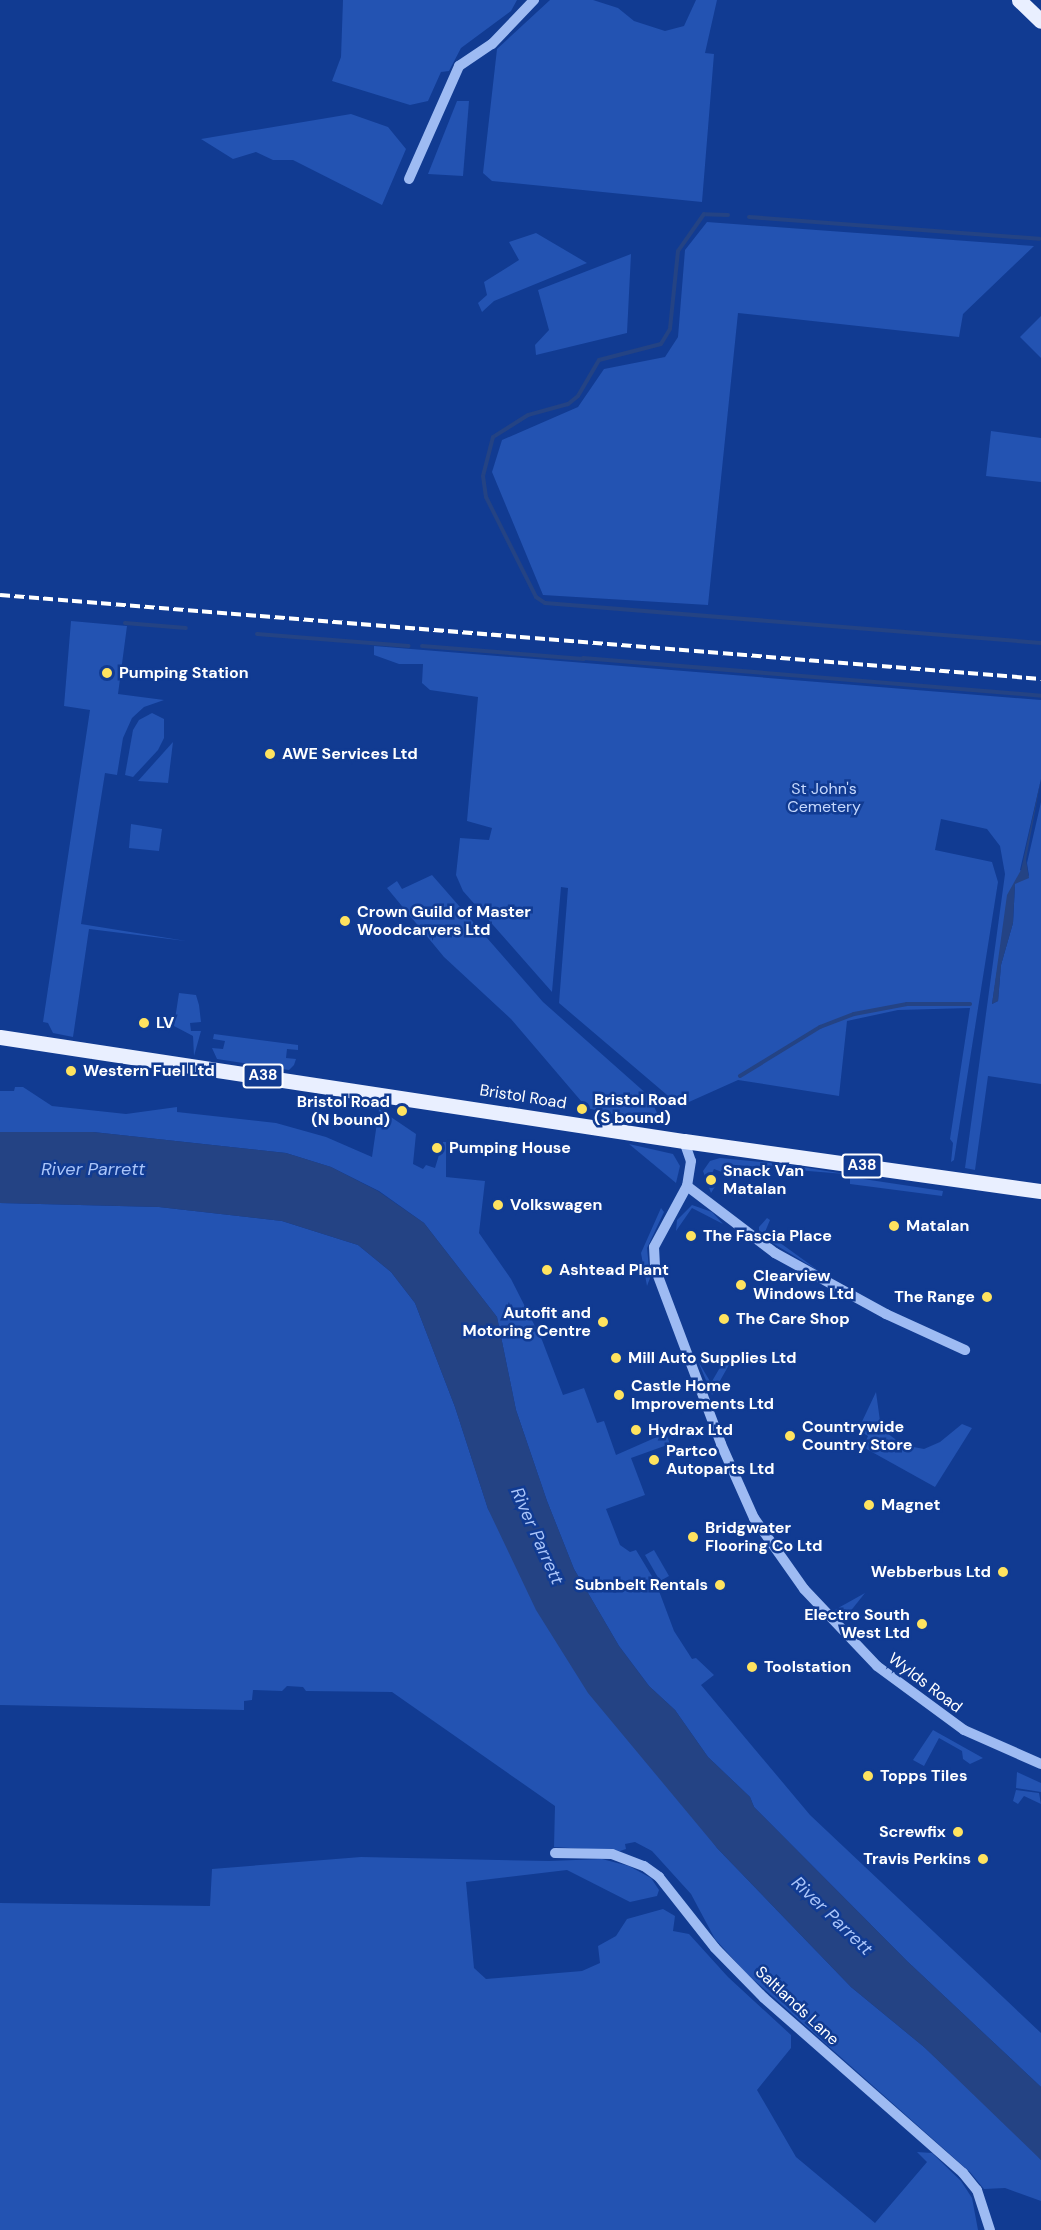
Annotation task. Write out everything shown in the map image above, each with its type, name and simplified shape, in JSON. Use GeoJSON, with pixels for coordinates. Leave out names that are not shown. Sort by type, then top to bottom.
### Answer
{"type":"FeatureCollection","features":[{"type":"Feature","properties":{"kind":"main road"},"geometry":{"type":"LineString","coordinates":[[1019,0],[1041,21]]}},
{"type":"Feature","properties":{"kind":"main road","name":"Bristol Road"},"geometry":{"type":"LineString","coordinates":[[0,1037],[684,1142],[1041,1191]]}},
{"type":"Feature","properties":{"kind":"street"},"geometry":{"type":"LineString","coordinates":[[409,179],[459,66],[492,44],[534,0]]}},
{"type":"Feature","properties":{"kind":"street","name":"Wylds Road"},"geometry":{"type":"LineString","coordinates":[[684,1142],[691,1161],[687,1186],[654,1247],[655,1268],[731,1470],[762,1531],[820,1609],[877,1666],[964,1730],[1041,1764]]}},
{"type":"Feature","properties":{"kind":"street"},"geometry":{"type":"LineString","coordinates":[[687,1186],[775,1253],[886,1314],[965,1350]]}},
{"type":"Feature","properties":{"kind":"street","name":"Saltlands Lane"},"geometry":{"type":"LineString","coordinates":[[555,1853],[612,1854],[644,1866],[659,1877],[708,1939],[764,1998],[963,2173],[977,2190],[990,2230]]}},
{"type":"Feature","properties":{"kind":"green space"},"geometry":{"type":"Polygon","coordinates":[[[343,0],[517,0],[511,11],[461,48],[449,71],[441,72],[428,101],[410,105],[332,81],[341,57],[343,0]]]}},
{"type":"Feature","properties":{"kind":"green space"},"geometry":{"type":"Polygon","coordinates":[[[550,0],[593,0],[618,8],[634,21],[665,31],[684,26],[696,0],[717,0],[705,53],[714,54],[702,202],[492,181],[483,173],[497,49],[550,0]]]}},
{"type":"Feature","properties":{"kind":"green space"},"geometry":{"type":"Polygon","coordinates":[[[457,101],[469,101],[463,176],[428,174],[457,101]]]}},
{"type":"Feature","properties":{"kind":"green space"},"geometry":{"type":"Polygon","coordinates":[[[351,114],[388,127],[406,149],[382,205],[293,160],[273,160],[256,152],[233,159],[201,139],[351,114]]]}},
{"type":"Feature","properties":{"kind":"green space"},"geometry":{"type":"Polygon","coordinates":[[[707,222],[1034,246],[963,314],[959,337],[738,313],[708,605],[543,595],[492,472],[502,440],[578,407],[604,369],[665,357],[678,337],[685,250],[707,222]]]}},
{"type":"Feature","properties":{"kind":"green space"},"geometry":{"type":"Polygon","coordinates":[[[536,233],[587,263],[494,301],[482,312],[478,303],[487,295],[484,282],[519,260],[509,242],[536,233]]]}},
{"type":"Feature","properties":{"kind":"green space"},"geometry":{"type":"Polygon","coordinates":[[[631,254],[627,333],[536,355],[535,345],[549,330],[538,290],[631,254]]]}},
{"type":"Feature","properties":{"kind":"green space"},"geometry":{"type":"Polygon","coordinates":[[[1041,316],[1041,358],[1020,337],[1041,316]]]}},
{"type":"Feature","properties":{"kind":"green space"},"geometry":{"type":"Polygon","coordinates":[[[991,431],[1041,438],[1041,482],[986,476],[991,431]]]}},
{"type":"Feature","properties":{"kind":"green space"},"geometry":{"type":"Polygon","coordinates":[[[71,621],[127,626],[118,694],[164,700],[144,707],[132,718],[123,738],[117,775],[105,773],[81,924],[186,941],[89,929],[73,1037],[53,1033],[48,1023],[43,1022],[90,710],[64,706],[71,621]]]}},
{"type":"Feature","properties":{"kind":"green space","name":"St John's Cemetery"},"geometry":{"type":"Polygon","coordinates":[[[374,646],[1041,700],[1041,779],[1020,870],[1029,876],[1027,863],[1041,802],[1041,1084],[988,1076],[975,1170],[965,1168],[1005,874],[1000,846],[987,829],[941,819],[935,850],[992,862],[998,882],[954,1160],[951,1162],[953,1143],[950,1139],[970,1008],[898,1010],[847,1021],[839,1096],[738,1080],[680,1106],[559,1003],[568,888],[561,887],[552,992],[463,891],[456,875],[460,838],[489,840],[492,828],[467,821],[478,697],[430,690],[422,683],[423,664],[399,664],[374,655],[374,646]],[[1015,885],[1007,906],[992,1004],[998,1001],[1001,965],[1013,923],[1015,885]]]}},
{"type":"Feature","properties":{"kind":"green space"},"geometry":{"type":"Polygon","coordinates":[[[152,713],[164,719],[164,738],[158,750],[133,777],[125,775],[133,730],[139,720],[152,713]]]}},
{"type":"Feature","properties":{"kind":"green space"},"geometry":{"type":"Polygon","coordinates":[[[173,742],[168,783],[138,781],[173,742]]]}},
{"type":"Feature","properties":{"kind":"green space"},"geometry":{"type":"Polygon","coordinates":[[[131,824],[162,829],[159,851],[129,848],[131,824]]]}},
{"type":"Feature","properties":{"kind":"green space"},"geometry":{"type":"Polygon","coordinates":[[[432,875],[543,1002],[649,1096],[658,1115],[656,1125],[587,1108],[511,1019],[444,957],[387,888],[397,881],[402,889],[432,875]]]}},
{"type":"Feature","properties":{"kind":"green space"},"geometry":{"type":"Polygon","coordinates":[[[179,993],[196,995],[199,1005],[201,1022],[190,1023],[191,1031],[201,1031],[194,1056],[193,1036],[174,1026],[179,993]]]}},
{"type":"Feature","properties":{"kind":"green space"},"geometry":{"type":"Polygon","coordinates":[[[214,1034],[298,1045],[298,1050],[287,1049],[286,1058],[296,1059],[294,1065],[289,1070],[217,1059],[212,1048],[223,1049],[225,1041],[213,1039],[214,1034]]]}},
{"type":"Feature","properties":{"kind":"green space"},"geometry":{"type":"Polygon","coordinates":[[[15,1087],[23,1087],[52,1106],[126,1114],[177,1107],[177,1112],[276,1123],[326,1137],[372,1157],[379,1109],[416,1134],[413,1164],[423,1169],[426,1165],[435,1168],[443,1142],[446,1142],[446,1177],[485,1181],[479,1233],[511,1279],[542,1340],[563,1395],[584,1388],[597,1423],[604,1421],[616,1455],[666,1433],[670,1444],[631,1458],[645,1495],[606,1509],[620,1545],[630,1552],[636,1550],[656,1583],[674,1631],[692,1659],[696,1658],[714,1675],[701,1685],[810,1815],[1041,2033],[1041,2087],[907,1961],[754,1807],[750,1797],[708,1757],[675,1710],[649,1686],[619,1646],[574,1569],[547,1501],[516,1410],[497,1317],[424,1223],[379,1191],[331,1167],[286,1153],[93,1132],[0,1132],[0,1091],[14,1091],[15,1087]]]}},
{"type":"Feature","properties":{"kind":"green space"},"geometry":{"type":"Polygon","coordinates":[[[629,1144],[673,1154],[680,1166],[676,1183],[629,1144]]]}},
{"type":"Feature","properties":{"kind":"green space"},"geometry":{"type":"Polygon","coordinates":[[[720,1158],[784,1164],[845,1174],[723,1164],[722,1172],[714,1169],[709,1180],[716,1185],[711,1193],[703,1171],[710,1161],[720,1158]]]}},
{"type":"Feature","properties":{"kind":"green space"},"geometry":{"type":"Polygon","coordinates":[[[850,1177],[943,1191],[942,1196],[850,1184],[850,1177]]]}},
{"type":"Feature","properties":{"kind":"green space"},"geometry":{"type":"Polygon","coordinates":[[[0,1203],[159,1207],[282,1221],[358,1245],[391,1272],[415,1303],[455,1407],[488,1509],[717,1848],[851,1987],[924,2047],[1028,2144],[1041,2160],[1041,2201],[1005,2188],[984,2189],[970,2172],[746,1973],[715,1939],[691,1894],[652,1851],[635,1842],[625,1844],[626,1849],[620,1851],[554,1847],[555,1806],[392,1692],[306,1691],[303,1687],[287,1686],[282,1691],[253,1690],[252,1700],[244,1701],[244,1710],[0,1705],[0,1203]]]}},
{"type":"Feature","properties":{"kind":"green space"},"geometry":{"type":"Polygon","coordinates":[[[692,1205],[712,1212],[723,1224],[692,1208],[676,1231],[677,1220],[692,1205]]]}},
{"type":"Feature","properties":{"kind":"green space"},"geometry":{"type":"Polygon","coordinates":[[[661,1208],[664,1212],[647,1248],[650,1278],[647,1286],[641,1253],[661,1208]]]}},
{"type":"Feature","properties":{"kind":"green space"},"geometry":{"type":"Polygon","coordinates":[[[767,1218],[770,1220],[765,1232],[819,1271],[759,1235],[759,1227],[767,1218]]]}},
{"type":"Feature","properties":{"kind":"green space"},"geometry":{"type":"Polygon","coordinates":[[[729,1352],[734,1356],[712,1395],[698,1361],[711,1383],[729,1352]]]}},
{"type":"Feature","properties":{"kind":"green space"},"geometry":{"type":"Polygon","coordinates":[[[876,1392],[880,1421],[887,1433],[903,1445],[924,1449],[940,1442],[962,1424],[972,1428],[935,1487],[863,1447],[868,1436],[858,1430],[876,1392]]]}},
{"type":"Feature","properties":{"kind":"green space"},"geometry":{"type":"Polygon","coordinates":[[[654,1550],[669,1576],[660,1581],[645,1555],[654,1550]]]}},
{"type":"Feature","properties":{"kind":"green space"},"geometry":{"type":"Polygon","coordinates":[[[865,1593],[841,1623],[831,1612],[865,1593]]]}},
{"type":"Feature","properties":{"kind":"green space"},"geometry":{"type":"Polygon","coordinates":[[[933,1730],[983,1758],[970,1764],[963,1759],[962,1751],[939,1738],[924,1766],[913,1760],[933,1730]]]}},
{"type":"Feature","properties":{"kind":"green space"},"geometry":{"type":"Polygon","coordinates":[[[1017,1772],[1041,1783],[1041,1792],[1016,1788],[1017,1772]]]}},
{"type":"Feature","properties":{"kind":"green space"},"geometry":{"type":"Polygon","coordinates":[[[1016,1790],[1039,1793],[1041,1804],[1024,1796],[1018,1804],[1013,1801],[1016,1790]]]}},
{"type":"Feature","properties":{"kind":"green space"},"geometry":{"type":"Polygon","coordinates":[[[361,1857],[549,1861],[602,1859],[629,1866],[651,1878],[659,1890],[657,1896],[630,1902],[567,1870],[466,1882],[474,1968],[486,1979],[582,1971],[600,1963],[598,1946],[616,1936],[627,1919],[663,1909],[675,1916],[673,1931],[689,1934],[728,1977],[791,2035],[791,2048],[757,2090],[796,2157],[875,2223],[927,2162],[917,2152],[932,2153],[961,2181],[972,2198],[978,2230],[0,2230],[0,1903],[210,1906],[212,1869],[361,1857]]]}},
{"type":"Feature","properties":{"kind":"water"},"geometry":{"type":"Polygon","coordinates":[[[1041,779],[1026,860],[1029,878],[1015,884],[1013,923],[1001,965],[998,1001],[992,1004],[1007,895],[1021,870],[1041,779]]]}},
{"type":"Feature","properties":{"kind":"water","name":"River Parrett"},"geometry":{"type":"Polygon","coordinates":[[[0,1132],[93,1132],[286,1153],[331,1167],[378,1191],[424,1223],[497,1317],[516,1410],[547,1501],[574,1569],[619,1646],[649,1686],[675,1710],[708,1757],[750,1797],[754,1807],[907,1961],[1041,2087],[1041,2160],[924,2047],[851,1987],[717,1848],[588,1693],[536,1610],[488,1509],[455,1407],[415,1303],[391,1272],[358,1245],[282,1221],[159,1207],[0,1203],[0,1132]]]}},
{"type":"Feature","properties":{"kind":"waterway"},"geometry":{"type":"LineString","coordinates":[[728,215],[704,214],[678,251],[670,329],[661,344],[599,360],[578,396],[568,404],[528,415],[493,437],[483,476],[486,497],[536,597],[545,603],[1041,643]]}},
{"type":"Feature","properties":{"kind":"waterway"},"geometry":{"type":"LineString","coordinates":[[749,217],[1039,239]]}},
{"type":"Feature","properties":{"kind":"waterway"},"geometry":{"type":"LineString","coordinates":[[125,623],[186,628]]}},
{"type":"Feature","properties":{"kind":"waterway"},"geometry":{"type":"LineString","coordinates":[[257,634],[409,646]]}},
{"type":"Feature","properties":{"kind":"waterway"},"geometry":{"type":"LineString","coordinates":[[422,646],[583,659]]}},
{"type":"Feature","properties":{"kind":"waterway"},"geometry":{"type":"LineString","coordinates":[[583,658],[1041,696]]}},
{"type":"Feature","properties":{"kind":"waterway"},"geometry":{"type":"LineString","coordinates":[[740,1076],[820,1027],[854,1014],[907,1004],[970,1004]]}},
{"type":"Feature","properties":{"kind":"railway"},"geometry":{"type":"LineString","coordinates":[[0,595],[1041,679]]}},
{"type":"Feature","properties":{"kind":"place","name":"Pumping Station"},"geometry":{"type":"Point","coordinates":[107,673]}},
{"type":"Feature","properties":{"kind":"place","name":"AWE Services Ltd"},"geometry":{"type":"Point","coordinates":[270,754]}},
{"type":"Feature","properties":{"kind":"place","name":"Crown Guild of Master Woodcarvers Ltd"},"geometry":{"type":"Point","coordinates":[345,921]}},
{"type":"Feature","properties":{"kind":"place","name":"LV"},"geometry":{"type":"Point","coordinates":[144,1023]}},
{"type":"Feature","properties":{"kind":"place","name":"Western Fuel Ltd"},"geometry":{"type":"Point","coordinates":[71,1071]}},
{"type":"Feature","properties":{"kind":"place","name":"Bristol Road (S bound)"},"geometry":{"type":"Point","coordinates":[582,1109]}},
{"type":"Feature","properties":{"kind":"place","name":"Bristol Road (N bound)"},"geometry":{"type":"Point","coordinates":[402,1111]}},
{"type":"Feature","properties":{"kind":"place","name":"Pumping House"},"geometry":{"type":"Point","coordinates":[437,1148]}},
{"type":"Feature","properties":{"kind":"place","name":"Snack Van Matalan"},"geometry":{"type":"Point","coordinates":[711,1180]}},
{"type":"Feature","properties":{"kind":"place","name":"Volkswagen"},"geometry":{"type":"Point","coordinates":[498,1205]}},
{"type":"Feature","properties":{"kind":"place","name":"Matalan"},"geometry":{"type":"Point","coordinates":[894,1226]}},
{"type":"Feature","properties":{"kind":"place","name":"The Fascia Place"},"geometry":{"type":"Point","coordinates":[691,1236]}},
{"type":"Feature","properties":{"kind":"place","name":"Ashtead Plant"},"geometry":{"type":"Point","coordinates":[547,1270]}},
{"type":"Feature","properties":{"kind":"place","name":"Clearview Windows Ltd"},"geometry":{"type":"Point","coordinates":[741,1285]}},
{"type":"Feature","properties":{"kind":"place","name":"The Range"},"geometry":{"type":"Point","coordinates":[987,1297]}},
{"type":"Feature","properties":{"kind":"place","name":"The Care Shop"},"geometry":{"type":"Point","coordinates":[724,1319]}},
{"type":"Feature","properties":{"kind":"place","name":"Autofit and Motoring Centre"},"geometry":{"type":"Point","coordinates":[603,1322]}},
{"type":"Feature","properties":{"kind":"place","name":"Mill Auto Supplies Ltd"},"geometry":{"type":"Point","coordinates":[616,1358]}},
{"type":"Feature","properties":{"kind":"place","name":"Castle Home Improvements Ltd"},"geometry":{"type":"Point","coordinates":[619,1395]}},
{"type":"Feature","properties":{"kind":"place","name":"Hydrax Ltd"},"geometry":{"type":"Point","coordinates":[636,1430]}},
{"type":"Feature","properties":{"kind":"place","name":"Countrywide Country Store"},"geometry":{"type":"Point","coordinates":[790,1436]}},
{"type":"Feature","properties":{"kind":"place","name":"Partco Autoparts Ltd"},"geometry":{"type":"Point","coordinates":[654,1460]}},
{"type":"Feature","properties":{"kind":"place","name":"Magnet"},"geometry":{"type":"Point","coordinates":[869,1505]}},
{"type":"Feature","properties":{"kind":"place","name":"Bridgwater Flooring Co Ltd"},"geometry":{"type":"Point","coordinates":[693,1537]}},
{"type":"Feature","properties":{"kind":"place","name":"Webberbus Ltd"},"geometry":{"type":"Point","coordinates":[1003,1572]}},
{"type":"Feature","properties":{"kind":"place","name":"Subnbelt Rentals"},"geometry":{"type":"Point","coordinates":[720,1585]}},
{"type":"Feature","properties":{"kind":"place","name":"Electro South West Ltd"},"geometry":{"type":"Point","coordinates":[922,1624]}},
{"type":"Feature","properties":{"kind":"place","name":"Toolstation"},"geometry":{"type":"Point","coordinates":[752,1667]}},
{"type":"Feature","properties":{"kind":"place","name":"Topps Tiles"},"geometry":{"type":"Point","coordinates":[868,1776]}},
{"type":"Feature","properties":{"kind":"place","name":"Screwfix"},"geometry":{"type":"Point","coordinates":[958,1832]}},
{"type":"Feature","properties":{"kind":"place","name":"Travis Perkins"},"geometry":{"type":"Point","coordinates":[983,1859]}}]}
